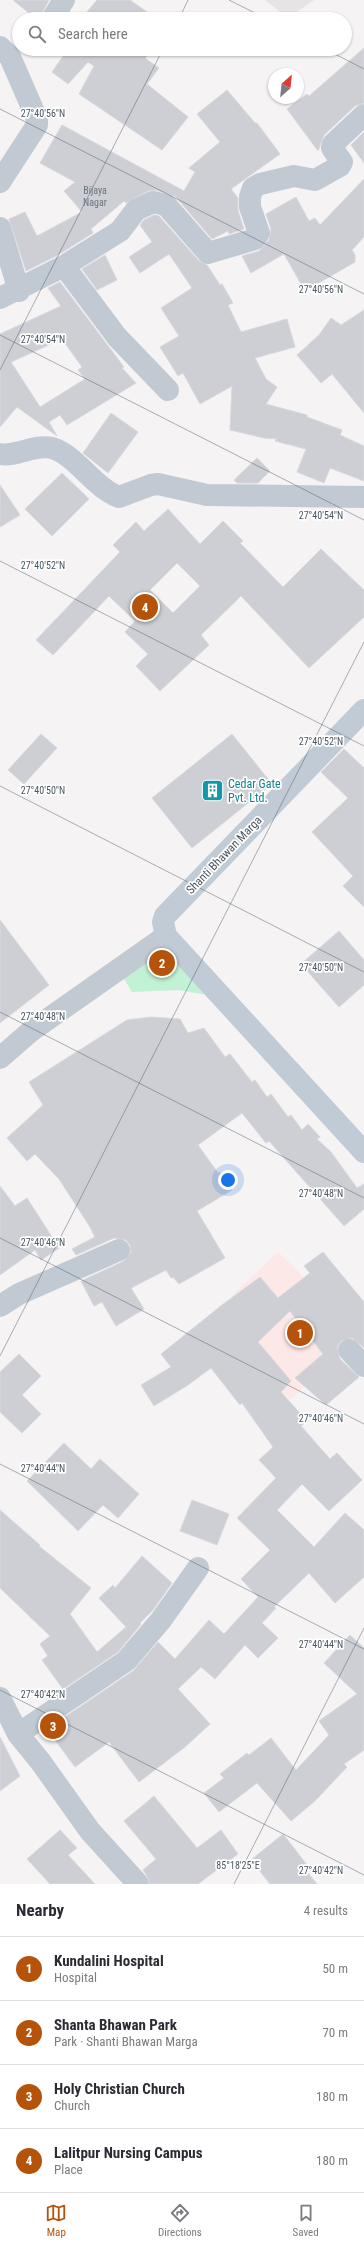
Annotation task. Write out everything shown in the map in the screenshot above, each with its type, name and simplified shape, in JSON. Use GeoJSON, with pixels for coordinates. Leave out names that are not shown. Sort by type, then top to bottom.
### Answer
{"type":"FeatureCollection","features":[{"type":"Feature","properties":{"kind":"main road","name":"Shanti Bhawan Marga"},"geometry":{"type":"LineString","coordinates":[[166,936],[163,922],[165,916],[364,710]]}},
{"type":"Feature","properties":{"kind":"main road"},"geometry":{"type":"LineString","coordinates":[[166,936],[364,1152]]}},
{"type":"Feature","properties":{"kind":"street"},"geometry":{"type":"LineString","coordinates":[[56,12],[64,0]]}},
{"type":"Feature","properties":{"kind":"street"},"geometry":{"type":"LineString","coordinates":[[0,182],[37,125],[37,119],[10,51]]}},
{"type":"Feature","properties":{"kind":"street"},"geometry":{"type":"LineString","coordinates":[[0,228],[9,294],[64,266],[120,230],[136,210],[154,202],[166,205],[208,254],[255,239],[259,233],[250,207],[250,196],[253,188],[260,184],[294,176],[315,180],[340,166],[342,162],[332,148],[333,144],[364,115]]}},
{"type":"Feature","properties":{"kind":"street"},"geometry":{"type":"LineString","coordinates":[[64,266],[117,336],[168,390]]}},
{"type":"Feature","properties":{"kind":"street"},"geometry":{"type":"LineString","coordinates":[[0,454],[5,455],[35,448],[50,448],[64,452],[85,474],[112,494],[119,497],[151,485],[158,484],[207,495],[364,497]]}},
{"type":"Feature","properties":{"kind":"street"},"geometry":{"type":"LineString","coordinates":[[0,1058],[31,1031],[166,936]]}},
{"type":"Feature","properties":{"kind":"street"},"geometry":{"type":"LineString","coordinates":[[0,1306],[20,1294],[119,1250]]}},
{"type":"Feature","properties":{"kind":"street"},"geometry":{"type":"LineString","coordinates":[[349,1350],[364,1366]]}},
{"type":"Feature","properties":{"kind":"street"},"geometry":{"type":"LineString","coordinates":[[18,1734],[126,1661],[161,1620],[198,1568]]}},
{"type":"Feature","properties":{"kind":"street"},"geometry":{"type":"LineString","coordinates":[[0,1698],[18,1734],[40,1761],[90,1831],[138,1884]]}},
{"type":"Feature","properties":{"kind":"shaded area"},"geometry":{"type":"Polygon","coordinates":[[[265,0],[314,0],[297,12],[280,12],[265,0]]]}},
{"type":"Feature","properties":{"kind":"shaded area"},"geometry":{"type":"Polygon","coordinates":[[[278,1252],[299,1272],[356,1341],[290,1400],[240,1344],[259,1325],[232,1296],[278,1252]]]}},
{"type":"Feature","properties":{"kind":"green space"},"geometry":{"type":"Polygon","coordinates":[[[166,950],[213,996],[179,990],[132,992],[123,977],[166,950]]]}},
{"type":"Feature","properties":{"kind":"building"},"geometry":{"type":"Polygon","coordinates":[[[13,0],[49,0],[43,12],[28,12],[13,0]]]}},
{"type":"Feature","properties":{"kind":"building"},"geometry":{"type":"Polygon","coordinates":[[[97,0],[130,0],[147,12],[87,12],[97,0]]]}},
{"type":"Feature","properties":{"kind":"building"},"geometry":{"type":"Polygon","coordinates":[[[364,48],[364,103],[355,106],[324,135],[318,151],[287,109],[294,104],[304,104],[304,96],[307,94],[309,96],[364,48]]]}},
{"type":"Feature","properties":{"kind":"building"},"geometry":{"type":"Polygon","coordinates":[[[63,56],[147,56],[145,58],[159,68],[147,84],[188,117],[162,150],[79,94],[94,66],[88,62],[68,84],[52,72],[63,56]]]}},
{"type":"Feature","properties":{"kind":"building"},"geometry":{"type":"Polygon","coordinates":[[[227,90],[255,123],[257,123],[280,154],[231,189],[238,198],[238,211],[244,229],[229,234],[228,231],[212,239],[175,196],[156,190],[148,191],[126,203],[124,201],[91,229],[93,233],[58,255],[26,271],[9,219],[25,212],[37,236],[82,212],[64,191],[75,182],[40,163],[62,125],[184,191],[195,172],[189,168],[220,142],[197,114],[227,90]]]}},
{"type":"Feature","properties":{"kind":"building"},"geometry":{"type":"Polygon","coordinates":[[[364,132],[364,163],[351,145],[364,132]]]}},
{"type":"Feature","properties":{"kind":"building"},"geometry":{"type":"Polygon","coordinates":[[[364,179],[364,237],[352,250],[355,255],[355,262],[305,291],[284,254],[251,273],[242,256],[259,251],[269,240],[271,229],[266,214],[296,197],[309,221],[315,218],[320,225],[364,179]]]}},
{"type":"Feature","properties":{"kind":"building"},"geometry":{"type":"Polygon","coordinates":[[[154,215],[159,216],[199,261],[207,265],[220,285],[222,284],[233,303],[228,305],[241,332],[287,319],[295,347],[255,358],[266,379],[277,387],[266,404],[307,415],[307,417],[342,430],[340,435],[364,446],[364,481],[330,468],[324,483],[297,472],[306,449],[275,441],[277,439],[264,438],[230,430],[232,386],[200,404],[183,373],[178,376],[160,347],[179,336],[161,308],[192,288],[169,254],[140,273],[129,257],[152,242],[140,225],[144,220],[154,215]]]}},
{"type":"Feature","properties":{"kind":"building"},"geometry":{"type":"Polygon","coordinates":[[[105,255],[117,280],[97,290],[82,269],[105,255]]]}},
{"type":"Feature","properties":{"kind":"building"},"geometry":{"type":"Polygon","coordinates":[[[60,282],[124,367],[122,368],[136,383],[67,425],[60,415],[49,422],[57,436],[17,407],[0,427],[0,334],[61,306],[48,288],[60,282]],[[62,339],[11,362],[40,407],[85,379],[78,370],[82,367],[62,339]]]}},
{"type":"Feature","properties":{"kind":"building"},"geometry":{"type":"Polygon","coordinates":[[[364,310],[364,413],[332,374],[321,383],[297,355],[319,335],[331,318],[341,325],[364,310]]]}},
{"type":"Feature","properties":{"kind":"building"},"geometry":{"type":"Polygon","coordinates":[[[111,413],[138,432],[108,473],[83,453],[111,413]]]}},
{"type":"Feature","properties":{"kind":"building"},"geometry":{"type":"Polygon","coordinates":[[[257,458],[270,471],[258,483],[237,483],[234,480],[257,458]]]}},
{"type":"Feature","properties":{"kind":"building"},"geometry":{"type":"Polygon","coordinates":[[[62,473],[89,499],[52,536],[25,509],[62,473]]]}},
{"type":"Feature","properties":{"kind":"building"},"geometry":{"type":"Polygon","coordinates":[[[0,485],[20,515],[0,527],[0,485]]]}},
{"type":"Feature","properties":{"kind":"building"},"geometry":{"type":"Polygon","coordinates":[[[168,509],[200,544],[223,521],[243,541],[240,543],[283,587],[321,549],[364,590],[364,617],[309,668],[241,596],[201,635],[209,645],[160,691],[136,666],[148,654],[125,632],[135,621],[109,596],[53,655],[36,640],[120,552],[113,545],[136,522],[144,531],[168,509]],[[177,563],[150,590],[173,613],[200,586],[177,563]]]}},
{"type":"Feature","properties":{"kind":"building"},"geometry":{"type":"Polygon","coordinates":[[[41,734],[57,748],[24,784],[8,770],[41,734]]]}},
{"type":"Feature","properties":{"kind":"building","name":"Cedar Gate Pvt. Ltd."},"geometry":{"type":"Polygon","coordinates":[[[232,734],[272,784],[192,848],[152,798],[232,734]]]}},
{"type":"Feature","properties":{"kind":"building"},"geometry":{"type":"Polygon","coordinates":[[[344,749],[364,768],[364,907],[343,886],[353,876],[312,832],[348,798],[321,772],[344,749]]]}},
{"type":"Feature","properties":{"kind":"building"},"geometry":{"type":"Polygon","coordinates":[[[0,920],[49,985],[0,1023],[0,920]]]}},
{"type":"Feature","properties":{"kind":"building"},"geometry":{"type":"Polygon","coordinates":[[[339,931],[364,960],[364,985],[339,1007],[301,964],[339,931]]]}},
{"type":"Feature","properties":{"kind":"building"},"geometry":{"type":"Polygon","coordinates":[[[151,1017],[180,1019],[188,1033],[204,1028],[225,1057],[230,1054],[252,1082],[255,1080],[267,1097],[271,1094],[288,1117],[291,1115],[302,1130],[308,1124],[320,1137],[317,1139],[331,1152],[357,1188],[364,1184],[364,1209],[344,1226],[269,1141],[266,1143],[242,1113],[198,1145],[218,1173],[220,1172],[232,1190],[197,1211],[225,1258],[179,1284],[173,1277],[171,1278],[166,1270],[131,1288],[144,1309],[116,1326],[102,1302],[94,1306],[81,1281],[124,1261],[131,1252],[130,1245],[126,1240],[114,1238],[76,1255],[72,1249],[95,1237],[90,1227],[59,1179],[35,1154],[27,1161],[7,1138],[43,1105],[29,1082],[127,1020],[151,1017]]]}},
{"type":"Feature","properties":{"kind":"building"},"geometry":{"type":"Polygon","coordinates":[[[0,1186],[15,1206],[27,1198],[59,1248],[41,1260],[35,1250],[0,1275],[0,1186]]]}},
{"type":"Feature","properties":{"kind":"building"},"geometry":{"type":"Polygon","coordinates":[[[323,1252],[364,1302],[364,1348],[352,1338],[341,1341],[337,1347],[340,1359],[359,1377],[326,1405],[295,1378],[323,1354],[290,1311],[258,1342],[291,1381],[281,1392],[307,1421],[301,1426],[330,1459],[337,1453],[362,1480],[329,1511],[302,1484],[277,1510],[314,1547],[345,1513],[364,1530],[364,1577],[335,1603],[309,1573],[274,1607],[276,1608],[262,1623],[278,1638],[258,1658],[245,1645],[215,1679],[201,1667],[178,1689],[210,1724],[185,1747],[139,1782],[109,1742],[75,1767],[47,1729],[133,1671],[158,1642],[175,1659],[209,1620],[224,1634],[258,1597],[241,1579],[270,1550],[237,1518],[276,1478],[259,1460],[273,1447],[242,1403],[240,1405],[211,1368],[188,1385],[154,1406],[141,1385],[171,1367],[161,1354],[222,1305],[260,1277],[278,1298],[310,1273],[304,1266],[323,1252]]]}},
{"type":"Feature","properties":{"kind":"building"},"geometry":{"type":"Polygon","coordinates":[[[19,1354],[41,1376],[22,1395],[41,1414],[22,1433],[0,1412],[0,1372],[19,1354]]]}},
{"type":"Feature","properties":{"kind":"building"},"geometry":{"type":"Polygon","coordinates":[[[64,1443],[91,1469],[100,1459],[139,1494],[118,1518],[103,1505],[78,1531],[27,1481],[64,1443]]]}},
{"type":"Feature","properties":{"kind":"building"},"geometry":{"type":"Polygon","coordinates":[[[192,1500],[229,1514],[217,1545],[180,1531],[192,1500]]]}},
{"type":"Feature","properties":{"kind":"building"},"geometry":{"type":"Polygon","coordinates":[[[0,1510],[40,1545],[39,1546],[91,1588],[70,1614],[97,1652],[126,1627],[99,1598],[113,1585],[115,1588],[142,1556],[172,1583],[153,1610],[140,1623],[141,1624],[118,1652],[63,1689],[42,1660],[48,1656],[40,1644],[50,1636],[0,1588],[0,1510]]]}},
{"type":"Feature","properties":{"kind":"building"},"geometry":{"type":"Polygon","coordinates":[[[350,1635],[364,1648],[364,1750],[344,1764],[347,1767],[315,1801],[291,1821],[257,1783],[219,1812],[204,1793],[224,1778],[220,1774],[247,1753],[249,1755],[271,1738],[296,1770],[329,1735],[319,1721],[357,1694],[324,1663],[350,1635]]]}},
{"type":"Feature","properties":{"kind":"building"},"geometry":{"type":"Polygon","coordinates":[[[0,1737],[20,1776],[0,1791],[0,1737]]]}},
{"type":"Feature","properties":{"kind":"building"},"geometry":{"type":"Polygon","coordinates":[[[154,1796],[197,1848],[221,1830],[238,1854],[198,1884],[150,1884],[143,1870],[156,1859],[124,1821],[154,1796]]]}},
{"type":"Feature","properties":{"kind":"building"},"geometry":{"type":"Polygon","coordinates":[[[60,1830],[77,1848],[68,1855],[95,1884],[50,1884],[27,1859],[60,1830]]]}},
{"type":"Feature","properties":{"kind":"building"},"geometry":{"type":"Polygon","coordinates":[[[283,1834],[307,1865],[303,1867],[317,1884],[270,1884],[251,1860],[283,1834]]]}},
{"type":"Feature","properties":{"kind":"place","name":"Lalitpur Nursing Campus"},"geometry":{"type":"Point","coordinates":[145,607]}},
{"type":"Feature","properties":{"kind":"place","name":"Cedar Gate Pvt. Ltd."},"geometry":{"type":"Point","coordinates":[212,791]}},
{"type":"Feature","properties":{"kind":"place","name":"Shanta Bhawan Park"},"geometry":{"type":"Point","coordinates":[162,963]}},
{"type":"Feature","properties":{"kind":"place","name":"Kundalini Hospital"},"geometry":{"type":"Point","coordinates":[300,1333]}},
{"type":"Feature","properties":{"kind":"place","name":"Holy Christian Church"},"geometry":{"type":"Point","coordinates":[53,1726]}}]}
